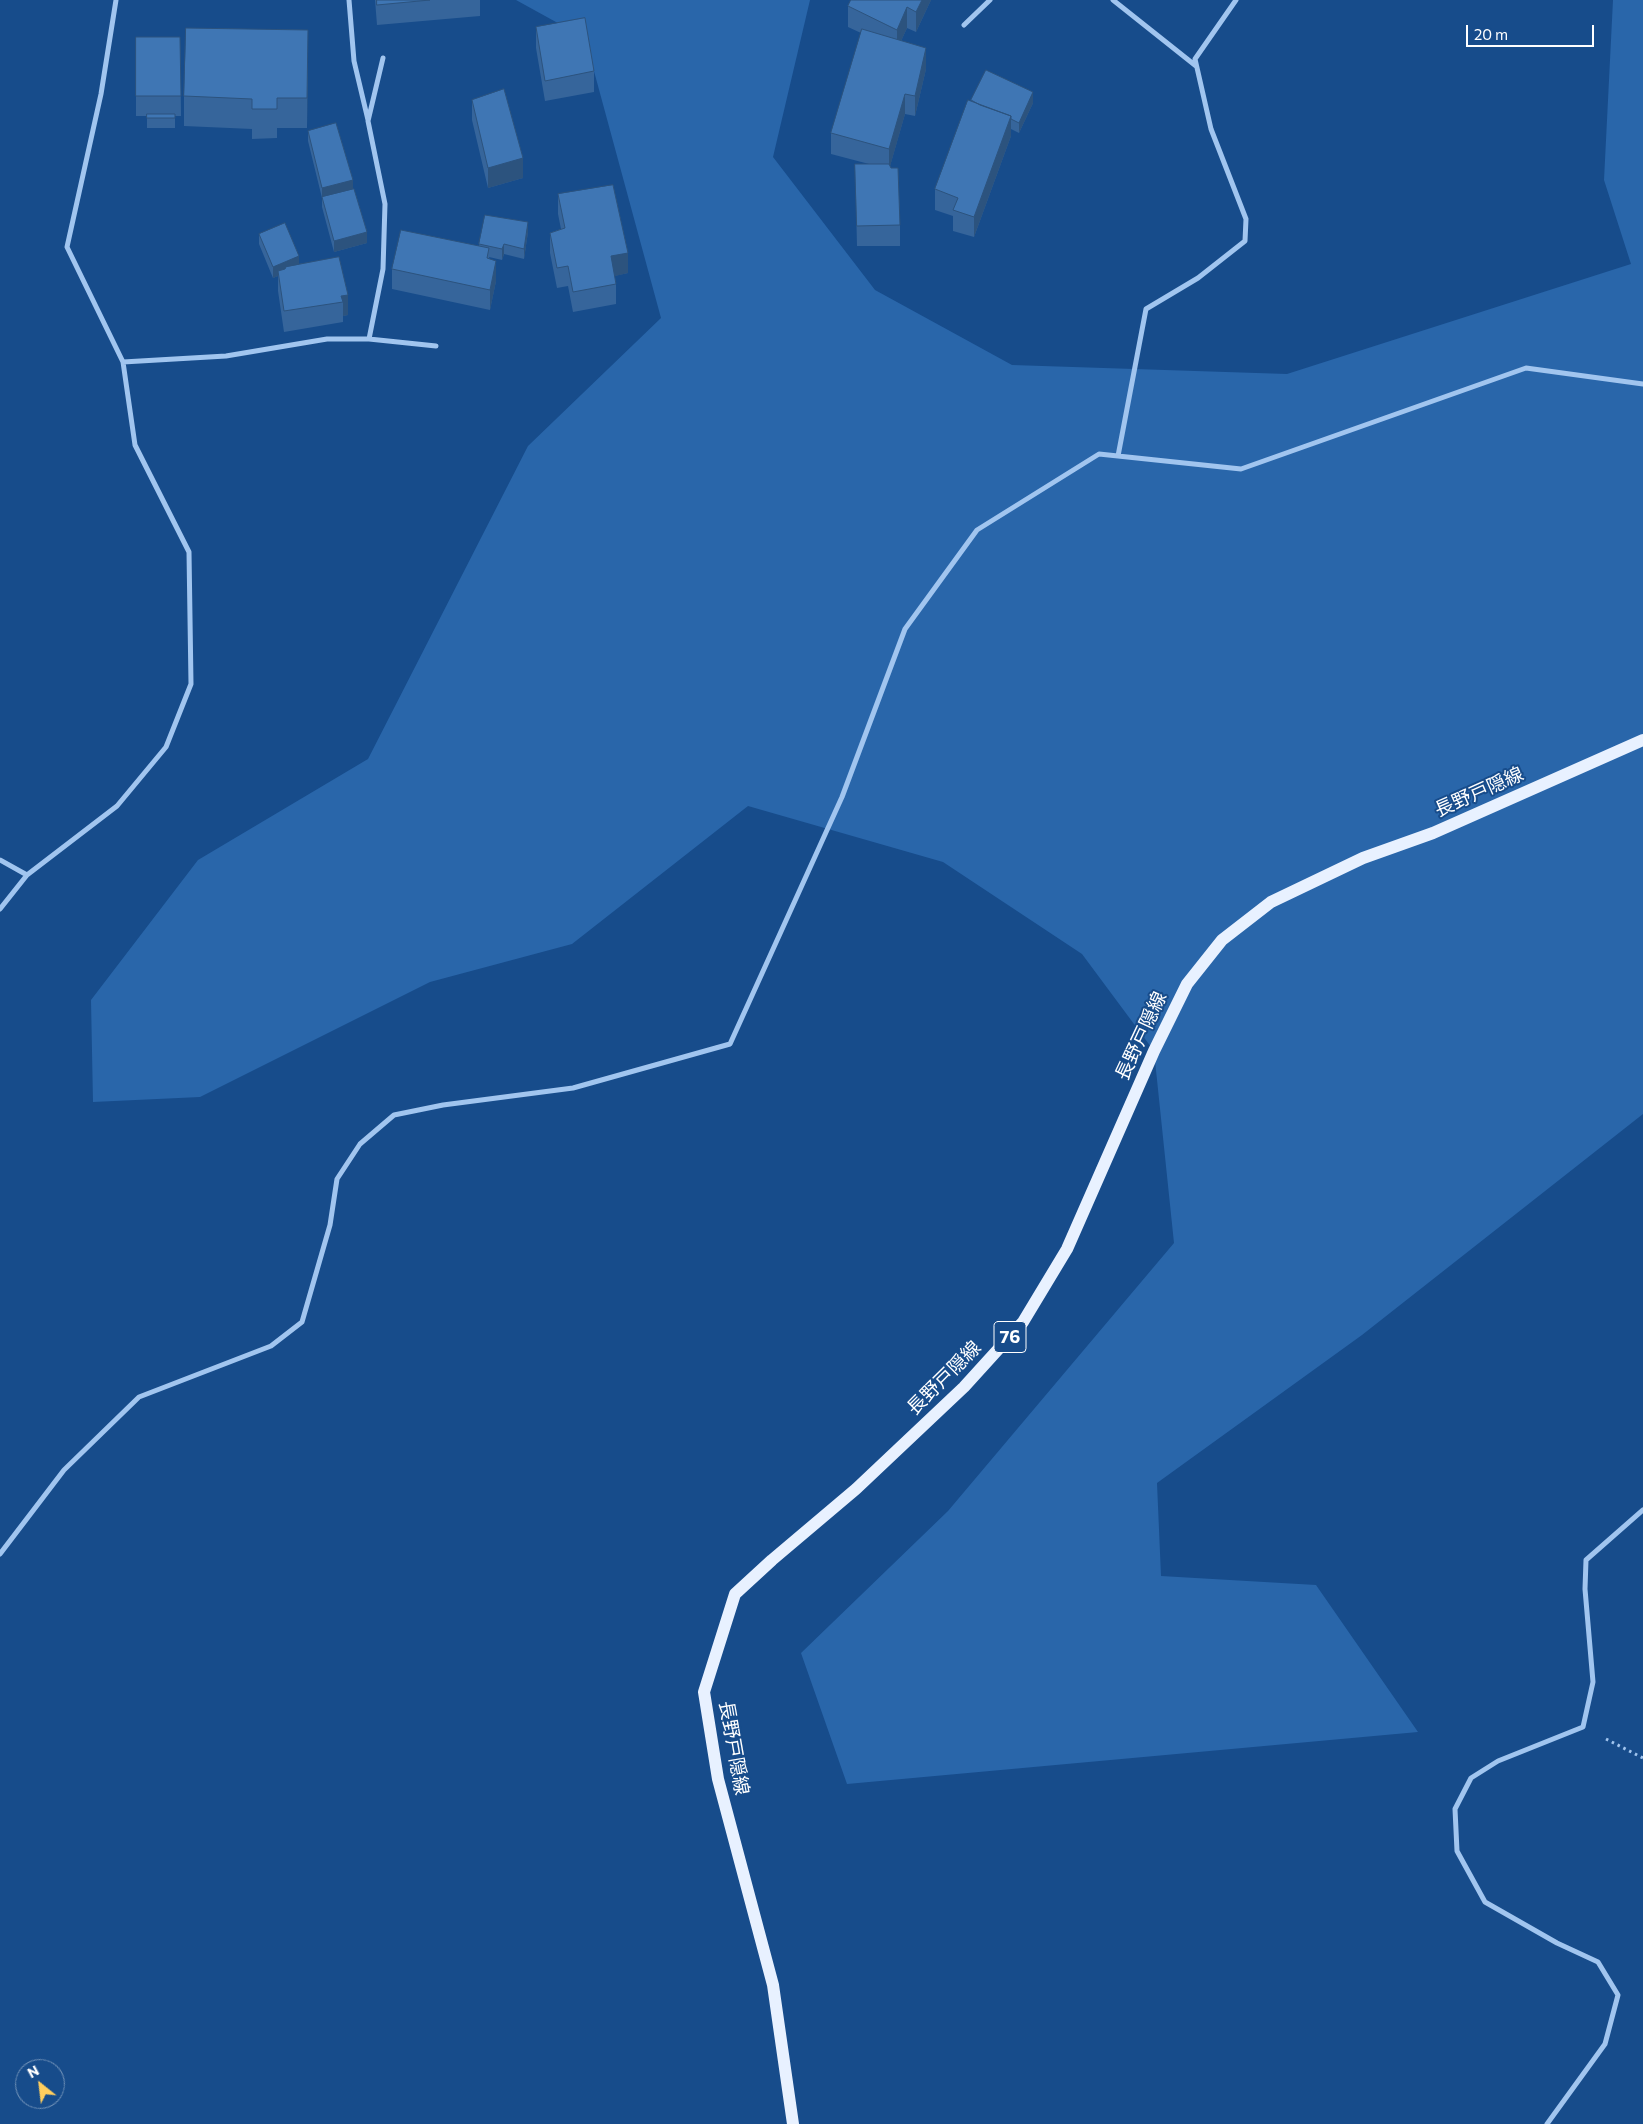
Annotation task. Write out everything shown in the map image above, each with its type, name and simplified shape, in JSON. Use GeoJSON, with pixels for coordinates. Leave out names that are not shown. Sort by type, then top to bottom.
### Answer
{"type":"FeatureCollection","features":[{"type":"Feature","properties":{"kind":"main road","name":"長野戸隠線"},"geometry":{"type":"LineString","coordinates":[[793,2124],[773,1985],[718,1778],[704,1692],[735,1594],[863,1482],[964,1387],[1023,1322],[1067,1250],[1154,1051],[1187,984],[1222,940],[1271,902],[1363,858],[1433,833],[1643,740]]}},
{"type":"Feature","properties":{"kind":"street"},"geometry":{"type":"LineString","coordinates":[[0,909],[27,875],[117,806],[166,747],[190,684],[189,552],[135,445],[123,362],[67,247],[101,94],[116,0]]}},
{"type":"Feature","properties":{"kind":"street"},"geometry":{"type":"LineString","coordinates":[[349,0],[354,61],[385,204],[383,269],[369,339]]}},
{"type":"Feature","properties":{"kind":"street"},"geometry":{"type":"LineString","coordinates":[[964,25],[990,0]]}},
{"type":"Feature","properties":{"kind":"street"},"geometry":{"type":"LineString","coordinates":[[1113,0],[1196,66]]}},
{"type":"Feature","properties":{"kind":"street"},"geometry":{"type":"LineString","coordinates":[[1118,456],[1146,309],[1198,278],[1245,241],[1246,219],[1211,129],[1195,59],[1236,0]]}},
{"type":"Feature","properties":{"kind":"street"},"geometry":{"type":"LineString","coordinates":[[368,121],[383,58]]}},
{"type":"Feature","properties":{"kind":"street"},"geometry":{"type":"LineString","coordinates":[[123,362],[226,356],[328,339],[369,339],[436,346]]}},
{"type":"Feature","properties":{"kind":"street"},"geometry":{"type":"LineString","coordinates":[[0,1554],[64,1470],[139,1397],[271,1346],[302,1322],[330,1225],[337,1179],[360,1144],[394,1115],[443,1105],[573,1088],[730,1044],[842,797],[905,629],[977,530],[1099,454],[1241,469],[1526,368],[1643,384]]}},
{"type":"Feature","properties":{"kind":"street"},"geometry":{"type":"LineString","coordinates":[[0,860],[27,875]]}},
{"type":"Feature","properties":{"kind":"street"},"geometry":{"type":"LineString","coordinates":[[1547,2124],[1605,2044],[1618,1995],[1598,1962],[1557,1943],[1485,1902],[1457,1851],[1455,1809],[1471,1778],[1498,1762],[1583,1727],[1593,1682],[1585,1589],[1586,1560],[1643,1510]]}},
{"type":"Feature","properties":{"kind":"path"},"geometry":{"type":"LineString","coordinates":[[1583,1727],[1643,1758]]}},
{"type":"Feature","properties":{"kind":"shaded area"},"geometry":{"type":"Polygon","coordinates":[[[516,0],[810,0],[773,157],[875,290],[1012,365],[1287,374],[1631,264],[1604,180],[1613,0],[1643,0],[1643,1114],[1362,1335],[1157,1483],[1161,1576],[1316,1585],[1418,1732],[847,1784],[801,1653],[948,1511],[1174,1243],[1154,1051],[1082,954],[943,862],[748,806],[572,944],[430,982],[200,1097],[93,1102],[91,1000],[198,860],[368,759],[528,446],[661,318],[585,38],[516,0]]]}},
{"type":"Feature","properties":{"kind":"building"},"geometry":{"type":"Polygon","coordinates":[[[377,0],[430,0],[377,5],[377,0]]]}},
{"type":"Feature","properties":{"kind":"building"},"geometry":{"type":"Polygon","coordinates":[[[851,0],[922,0],[916,12],[907,7],[897,30],[848,6],[851,0]]]}},
{"type":"Feature","properties":{"kind":"building"},"geometry":{"type":"Polygon","coordinates":[[[585,18],[594,71],[545,81],[536,27],[585,18]]]}},
{"type":"Feature","properties":{"kind":"building"},"geometry":{"type":"Polygon","coordinates":[[[186,28],[308,30],[307,98],[277,98],[277,109],[252,109],[252,99],[184,96],[186,28]]]}},
{"type":"Feature","properties":{"kind":"building"},"geometry":{"type":"Polygon","coordinates":[[[862,29],[926,48],[915,96],[905,94],[889,149],[831,133],[862,29]]]}},
{"type":"Feature","properties":{"kind":"building"},"geometry":{"type":"Polygon","coordinates":[[[136,37],[180,37],[181,96],[136,96],[136,37]]]}},
{"type":"Feature","properties":{"kind":"building"},"geometry":{"type":"Polygon","coordinates":[[[986,70],[1033,92],[1019,123],[1011,119],[1011,116],[971,100],[986,70]]]}},
{"type":"Feature","properties":{"kind":"building"},"geometry":{"type":"Polygon","coordinates":[[[504,89],[523,158],[488,168],[472,100],[504,89]]]}},
{"type":"Feature","properties":{"kind":"building"},"geometry":{"type":"Polygon","coordinates":[[[968,100],[1011,116],[974,217],[953,210],[958,198],[935,189],[968,100]]]}},
{"type":"Feature","properties":{"kind":"building"},"geometry":{"type":"Polygon","coordinates":[[[147,114],[175,114],[175,118],[147,118],[147,114]]]}},
{"type":"Feature","properties":{"kind":"building"},"geometry":{"type":"Polygon","coordinates":[[[336,123],[353,180],[322,188],[308,131],[336,123]]]}},
{"type":"Feature","properties":{"kind":"building"},"geometry":{"type":"Polygon","coordinates":[[[855,164],[889,164],[891,168],[898,168],[900,225],[857,226],[855,164]]]}},
{"type":"Feature","properties":{"kind":"building"},"geometry":{"type":"Polygon","coordinates":[[[613,185],[628,253],[611,256],[616,284],[573,292],[568,266],[557,268],[550,233],[565,228],[558,194],[613,185]]]}},
{"type":"Feature","properties":{"kind":"building"},"geometry":{"type":"Polygon","coordinates":[[[354,189],[367,232],[334,241],[322,197],[354,189]]]}},
{"type":"Feature","properties":{"kind":"building"},"geometry":{"type":"Polygon","coordinates":[[[485,215],[528,222],[524,249],[504,244],[502,249],[479,244],[485,215]]]}},
{"type":"Feature","properties":{"kind":"building"},"geometry":{"type":"Polygon","coordinates":[[[285,223],[299,256],[273,267],[259,234],[285,223]]]}},
{"type":"Feature","properties":{"kind":"building"},"geometry":{"type":"Polygon","coordinates":[[[401,230],[489,248],[487,258],[496,261],[490,290],[392,269],[401,230]]]}},
{"type":"Feature","properties":{"kind":"building"},"geometry":{"type":"Polygon","coordinates":[[[339,257],[348,295],[341,296],[343,302],[284,311],[278,271],[286,267],[339,257]]]}}]}
